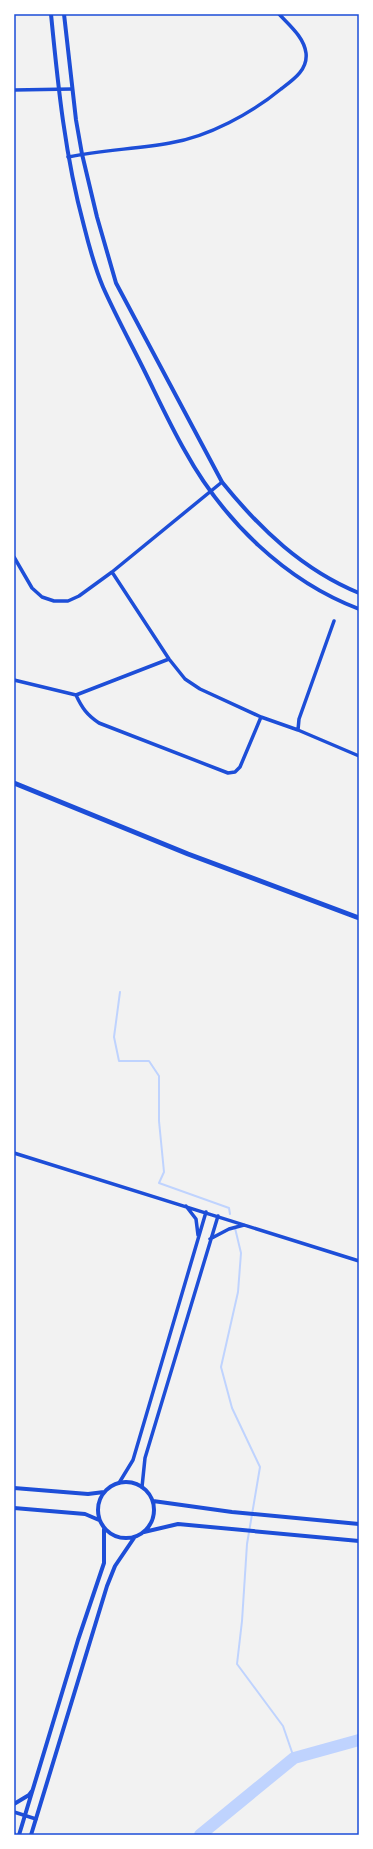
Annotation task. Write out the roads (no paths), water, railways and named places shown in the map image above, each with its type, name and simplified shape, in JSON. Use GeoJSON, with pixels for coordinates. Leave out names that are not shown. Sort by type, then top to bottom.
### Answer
{"type":"FeatureCollection","features":[{"type":"Feature","properties":{"kind":"main road"},"geometry":{"type":"LineString","coordinates":[[14,783],[188,854],[359,918]]}},
{"type":"Feature","properties":{"kind":"street"},"geometry":{"type":"LineString","coordinates":[[50,14],[58,89],[68,156],[84,227],[103,285],[185,452],[211,490],[235,521],[267,554],[303,581],[338,600],[359,609]]}},
{"type":"Feature","properties":{"kind":"street"},"geometry":{"type":"LineString","coordinates":[[64,14],[72,89],[82,154],[97,217],[116,283],[222,482],[244,510],[278,544],[313,570],[359,594]]}},
{"type":"Feature","properties":{"kind":"street"},"geometry":{"type":"LineString","coordinates":[[68,156],[171,143],[195,136],[249,112],[270,98],[298,75],[304,65],[306,54],[304,45],[298,35],[279,14]]}},
{"type":"Feature","properties":{"kind":"street"},"geometry":{"type":"LineString","coordinates":[[14,90],[72,89]]}},
{"type":"Feature","properties":{"kind":"street"},"geometry":{"type":"LineString","coordinates":[[14,558],[32,588],[42,597],[54,601],[68,601],[79,596],[112,572],[222,482]]}},
{"type":"Feature","properties":{"kind":"street"},"geometry":{"type":"LineString","coordinates":[[112,572],[185,679],[200,689],[261,717],[298,730],[359,756]]}},
{"type":"Feature","properties":{"kind":"street"},"geometry":{"type":"LineString","coordinates":[[298,730],[299,719],[334,621]]}},
{"type":"Feature","properties":{"kind":"street"},"geometry":{"type":"LineString","coordinates":[[14,680],[76,695],[170,659]]}},
{"type":"Feature","properties":{"kind":"street"},"geometry":{"type":"LineString","coordinates":[[76,695],[82,708],[88,716],[99,723],[228,773],[235,772],[240,767],[261,717]]}},
{"type":"Feature","properties":{"kind":"street"},"geometry":{"type":"LineString","coordinates":[[14,1152],[186,1205],[359,1261]]}},
{"type":"Feature","properties":{"kind":"street"},"geometry":{"type":"LineString","coordinates":[[186,1205],[196,1219],[199,1236]]}},
{"type":"Feature","properties":{"kind":"street"},"geometry":{"type":"LineString","coordinates":[[119,1483],[132,1460],[206,1212]]}},
{"type":"Feature","properties":{"kind":"street"},"geometry":{"type":"LineString","coordinates":[[142,1486],[145,1458],[218,1216]]}},
{"type":"Feature","properties":{"kind":"street"},"geometry":{"type":"LineString","coordinates":[[210,1239],[229,1229],[246,1225]]}},
{"type":"Feature","properties":{"kind":"street"},"geometry":{"type":"LineString","coordinates":[[14,1488],[88,1494],[104,1492],[119,1483],[127,1482],[142,1486],[153,1501],[153,1518],[150,1526],[134,1538],[127,1539],[115,1536],[104,1529],[99,1520],[98,1505],[104,1492]]}},
{"type":"Feature","properties":{"kind":"street"},"geometry":{"type":"LineString","coordinates":[[153,1501],[232,1512],[359,1524]]}},
{"type":"Feature","properties":{"kind":"street"},"geometry":{"type":"LineString","coordinates":[[14,1508],[86,1514],[99,1520]]}},
{"type":"Feature","properties":{"kind":"street"},"geometry":{"type":"LineString","coordinates":[[144,1532],[178,1524],[359,1541]]}},
{"type":"Feature","properties":{"kind":"street"},"geometry":{"type":"LineString","coordinates":[[19,1835],[78,1640],[104,1562],[104,1529]]}},
{"type":"Feature","properties":{"kind":"street"},"geometry":{"type":"LineString","coordinates":[[31,1835],[107,1586],[115,1566],[134,1538]]}},
{"type":"Feature","properties":{"kind":"street"},"geometry":{"type":"LineString","coordinates":[[14,1804],[29,1795],[33,1789]]}},
{"type":"Feature","properties":{"kind":"street"},"geometry":{"type":"LineString","coordinates":[[14,1812],[36,1819]]}},
{"type":"Feature","properties":{"kind":"waterway"},"geometry":{"type":"LineString","coordinates":[[120,992],[114,1037],[119,1061],[149,1061],[159,1076],[159,1121],[164,1172],[159,1183],[229,1208],[230,1214]]}},
{"type":"Feature","properties":{"kind":"waterway"},"geometry":{"type":"LineString","coordinates":[[235,1228],[241,1253],[238,1292],[221,1367],[232,1408],[260,1467],[247,1544],[242,1621],[237,1664],[283,1726],[294,1758]]}},
{"type":"Feature","properties":{"kind":"waterway"},"geometry":{"type":"LineString","coordinates":[[200,1835],[294,1758],[359,1740]]}}]}
